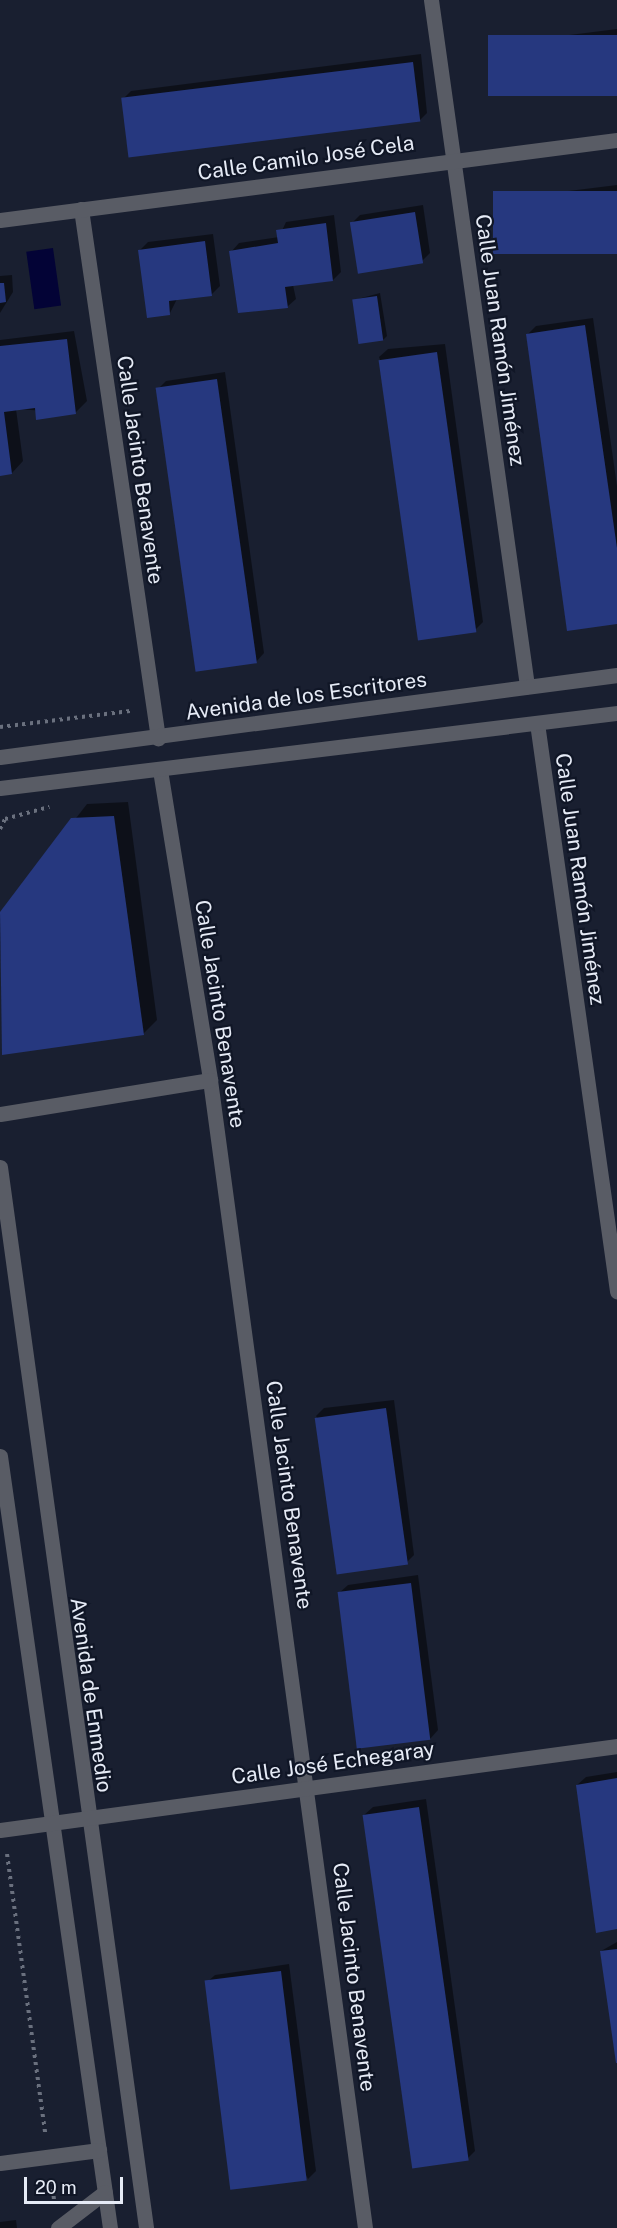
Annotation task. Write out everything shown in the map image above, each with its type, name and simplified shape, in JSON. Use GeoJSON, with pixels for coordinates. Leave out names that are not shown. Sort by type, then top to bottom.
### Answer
{"type":"FeatureCollection","features":[{"type":"Feature","properties":{"kind":"street","name":"Calle Juan Ramón Jiménez"},"geometry":{"type":"LineString","coordinates":[[431,0],[527,686]]}},
{"type":"Feature","properties":{"kind":"street","name":"Calle Camilo José Cela"},"geometry":{"type":"LineString","coordinates":[[0,220],[617,140]]}},
{"type":"Feature","properties":{"kind":"street","name":"Calle Jacinto Benavente"},"geometry":{"type":"LineString","coordinates":[[81,209],[158,738]]}},
{"type":"Feature","properties":{"kind":"street","name":"Avenida de los Escritores"},"geometry":{"type":"LineString","coordinates":[[0,757],[158,738],[617,675]]}},
{"type":"Feature","properties":{"kind":"street"},"geometry":{"type":"LineString","coordinates":[[0,788],[617,713]]}},
{"type":"Feature","properties":{"kind":"street","name":"Calle Juan Ramón Jiménez"},"geometry":{"type":"LineString","coordinates":[[537,723],[617,1291]]}},
{"type":"Feature","properties":{"kind":"street","name":"Calle Jacinto Benavente"},"geometry":{"type":"LineString","coordinates":[[160,770],[210,1080],[309,1787],[365,2228]]}},
{"type":"Feature","properties":{"kind":"street"},"geometry":{"type":"LineString","coordinates":[[0,1114],[210,1080]]}},
{"type":"Feature","properties":{"kind":"street","name":"Avenida de Enmedio"},"geometry":{"type":"LineString","coordinates":[[0,1167],[86,1818],[146,2228]]}},
{"type":"Feature","properties":{"kind":"street"},"geometry":{"type":"LineString","coordinates":[[0,1456],[3,1493],[54,1823],[110,2228]]}},
{"type":"Feature","properties":{"kind":"street","name":"Calle José Echegaray"},"geometry":{"type":"LineString","coordinates":[[2,1830],[617,1746]]}},
{"type":"Feature","properties":{"kind":"street"},"geometry":{"type":"LineString","coordinates":[[0,2163],[99,2150]]}},
{"type":"Feature","properties":{"kind":"street"},"geometry":{"type":"LineString","coordinates":[[58,2228],[105,2192]]}},
{"type":"Feature","properties":{"kind":"path"},"geometry":{"type":"LineString","coordinates":[[2,1830],[55,2204]]}},
{"type":"Feature","properties":{"kind":"shaded area"},"geometry":{"type":"Polygon","coordinates":[[[53,248],[61,305],[34,309],[26,252],[53,248]]]}},
{"type":"Feature","properties":{"kind":"building"},"geometry":{"type":"Polygon","coordinates":[[[488,35],[617,35],[617,96],[488,96],[488,35]]]}},
{"type":"Feature","properties":{"kind":"building"},"geometry":{"type":"Polygon","coordinates":[[[413,62],[420,122],[129,157],[121,98],[413,62]]]}},
{"type":"Feature","properties":{"kind":"building"},"geometry":{"type":"Polygon","coordinates":[[[493,191],[617,191],[617,254],[493,254],[493,191]]]}},
{"type":"Feature","properties":{"kind":"building"},"geometry":{"type":"Polygon","coordinates":[[[415,212],[423,263],[358,274],[350,222],[415,212]]]}},
{"type":"Feature","properties":{"kind":"building"},"geometry":{"type":"Polygon","coordinates":[[[326,223],[333,281],[285,287],[288,308],[238,313],[229,251],[278,243],[276,230],[326,223]]]}},
{"type":"Feature","properties":{"kind":"building"},"geometry":{"type":"Polygon","coordinates":[[[205,241],[212,296],[169,301],[170,315],[147,318],[138,250],[205,241]]]}},
{"type":"Feature","properties":{"kind":"building"},"geometry":{"type":"Polygon","coordinates":[[[0,283],[4,283],[6,302],[0,303],[0,283]]]}},
{"type":"Feature","properties":{"kind":"building"},"geometry":{"type":"Polygon","coordinates":[[[377,296],[383,341],[359,344],[352,299],[377,296]]]}},
{"type":"Feature","properties":{"kind":"building"},"geometry":{"type":"Polygon","coordinates":[[[585,325],[617,548],[617,624],[567,631],[526,334],[585,325]]]}},
{"type":"Feature","properties":{"kind":"building"},"geometry":{"type":"Polygon","coordinates":[[[67,339],[76,414],[36,420],[35,408],[4,412],[12,474],[0,476],[0,346],[67,339]]]}},
{"type":"Feature","properties":{"kind":"building"},"geometry":{"type":"Polygon","coordinates":[[[437,352],[476,632],[418,640],[379,360],[437,352]]]}},
{"type":"Feature","properties":{"kind":"building"},"geometry":{"type":"Polygon","coordinates":[[[217,379],[257,663],[196,672],[156,388],[217,379]]]}},
{"type":"Feature","properties":{"kind":"building"},"geometry":{"type":"Polygon","coordinates":[[[114,816],[144,1035],[2,1055],[0,912],[71,818],[114,816]]]}},
{"type":"Feature","properties":{"kind":"building"},"geometry":{"type":"Polygon","coordinates":[[[386,1408],[408,1564],[337,1574],[315,1418],[386,1408]]]}},
{"type":"Feature","properties":{"kind":"building"},"geometry":{"type":"Polygon","coordinates":[[[411,1583],[430,1740],[357,1749],[338,1592],[411,1583]]]}},
{"type":"Feature","properties":{"kind":"building"},"geometry":{"type":"Polygon","coordinates":[[[617,1778],[617,1929],[596,1933],[576,1785],[617,1778]]]}},
{"type":"Feature","properties":{"kind":"building"},"geometry":{"type":"Polygon","coordinates":[[[419,1807],[469,2161],[412,2168],[363,1815],[419,1807]]]}},
{"type":"Feature","properties":{"kind":"building"},"geometry":{"type":"Polygon","coordinates":[[[617,1949],[617,2063],[616,2063],[600,1951],[617,1949]]]}},
{"type":"Feature","properties":{"kind":"building"},"geometry":{"type":"Polygon","coordinates":[[[281,1971],[307,2180],[230,2190],[205,1980],[281,1971]]]}}]}
